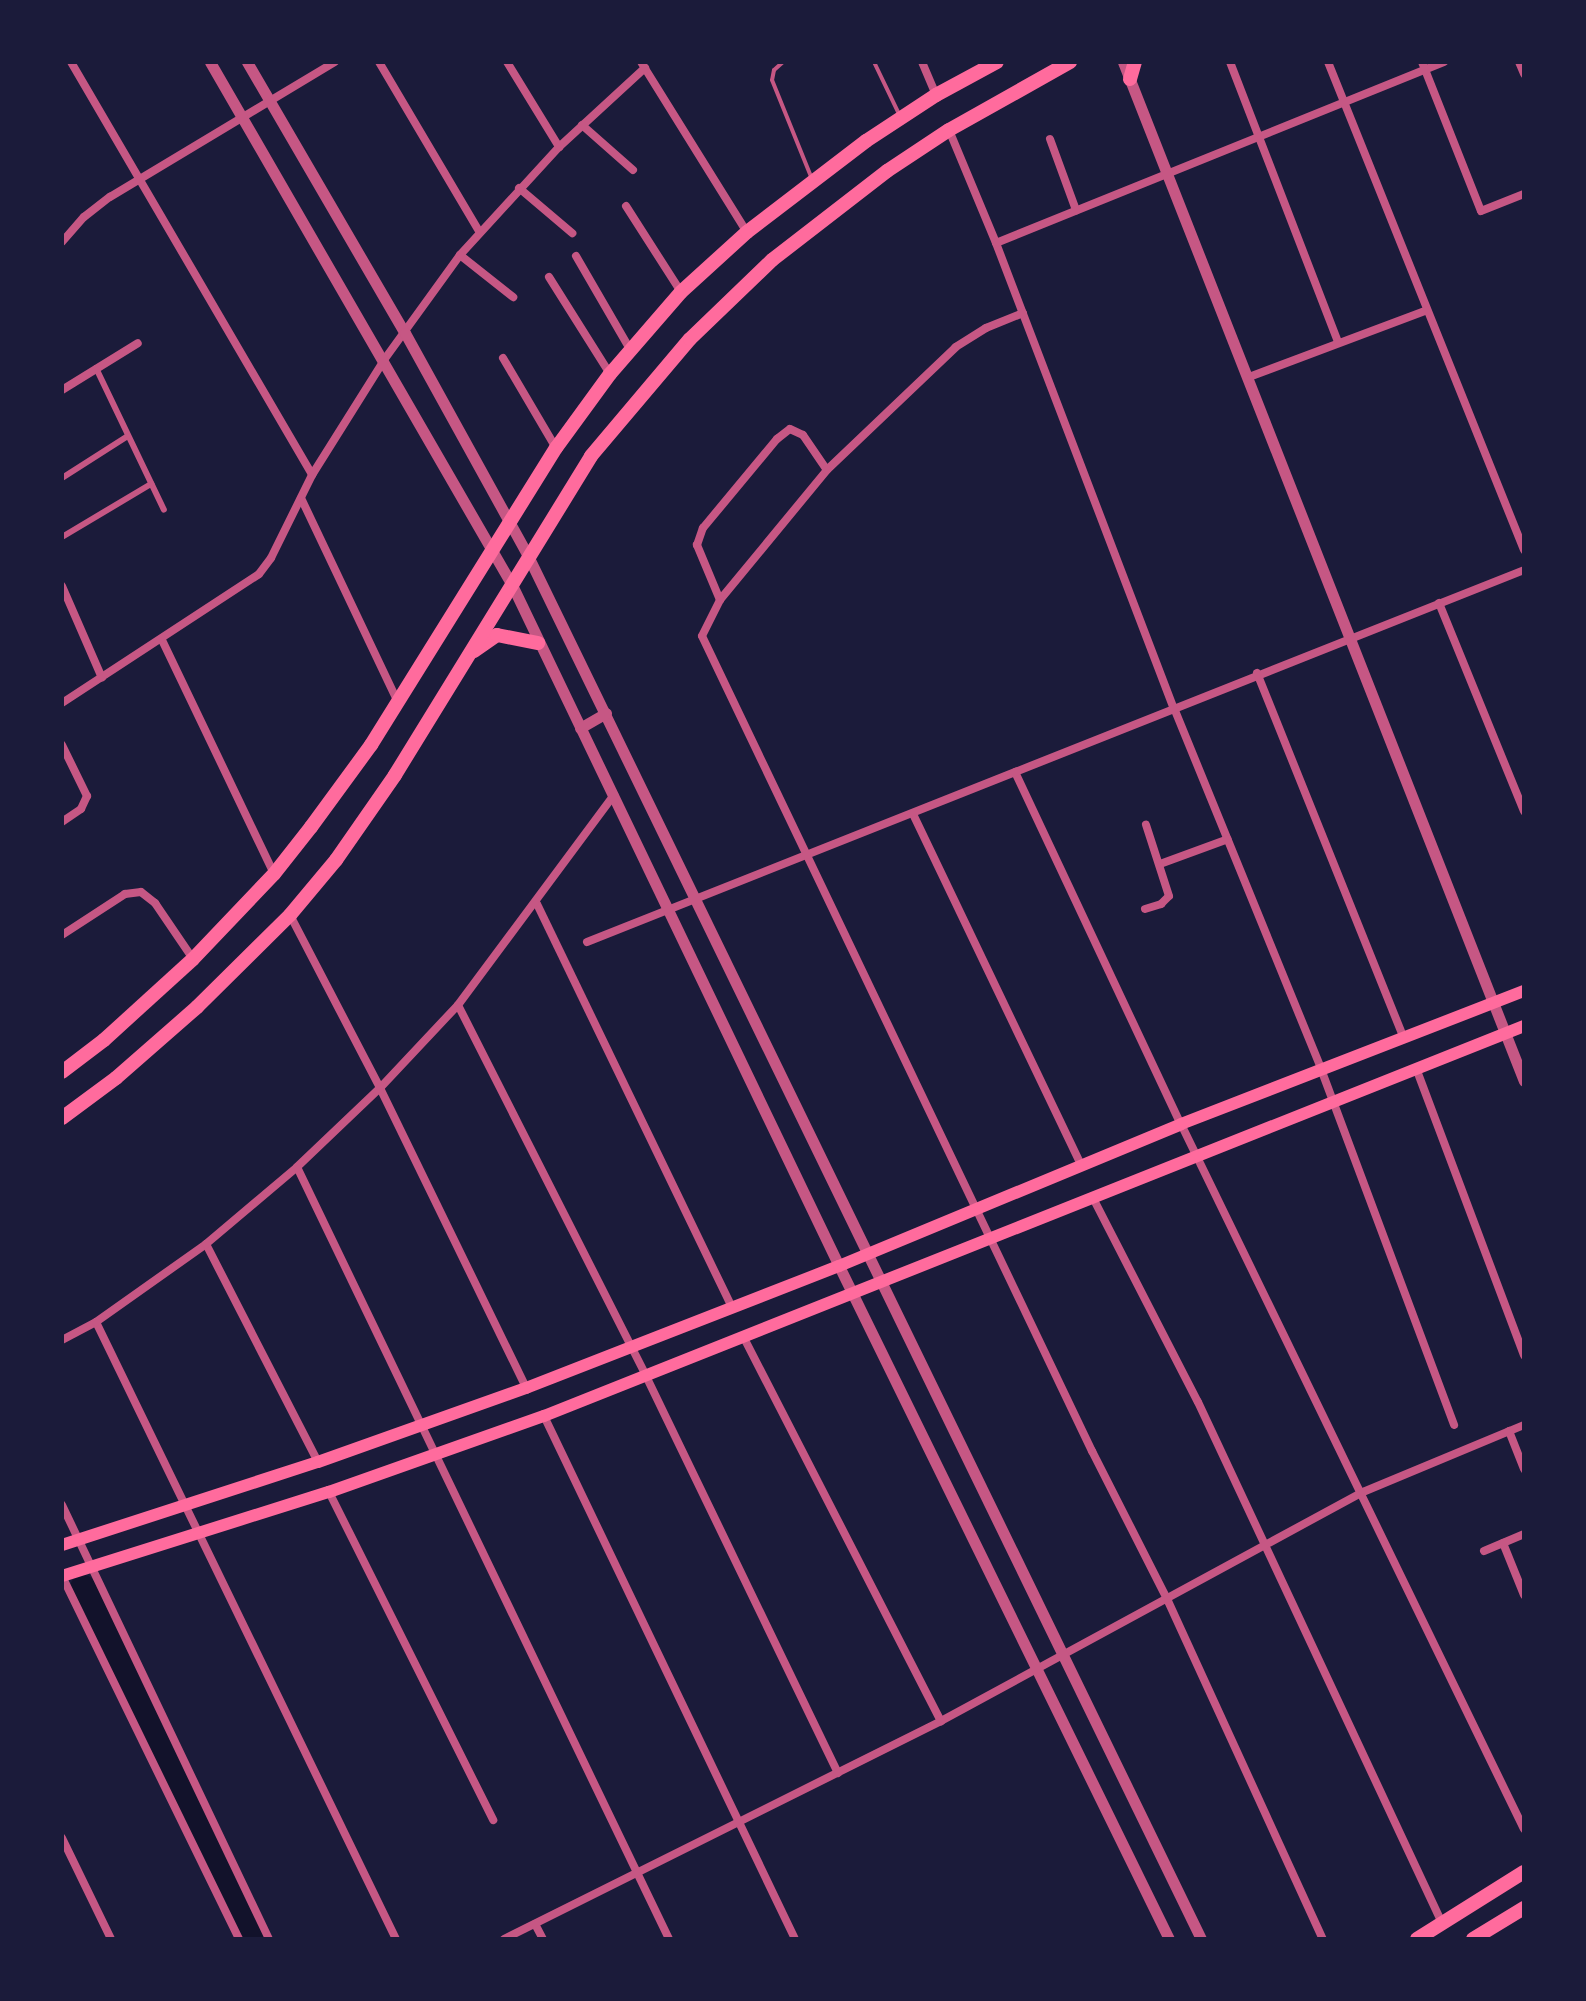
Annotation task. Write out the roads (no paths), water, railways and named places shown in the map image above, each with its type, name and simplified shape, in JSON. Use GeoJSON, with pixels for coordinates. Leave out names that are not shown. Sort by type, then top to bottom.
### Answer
{"type":"FeatureCollection","features":[{"type":"Feature","properties":{"kind":"main road"},"geometry":{"type":"LineString","coordinates":[[62,1072],[113,1032],[193,959],[274,874],[346,780],[398,703],[556,448],[630,349],[681,292],[747,232],[813,181],[936,95],[997,62]]}},
{"type":"Feature","properties":{"kind":"main road"},"geometry":{"type":"LineString","coordinates":[[62,1118],[116,1078],[197,1007],[290,915],[336,860],[395,775],[600,445],[730,298],[822,220],[949,130],[1070,62]]}},
{"type":"Feature","properties":{"kind":"main road"},"geometry":{"type":"LineString","coordinates":[[1130,79],[1135,62]]}},
{"type":"Feature","properties":{"kind":"main road"},"geometry":{"type":"LineString","coordinates":[[465,659],[497,635],[538,643]]}},
{"type":"Feature","properties":{"kind":"main road"},"geometry":{"type":"LineString","coordinates":[[62,1545],[318,1462],[526,1388],[839,1266],[1181,1124],[1524,991]]}},
{"type":"Feature","properties":{"kind":"main road"},"geometry":{"type":"LineString","coordinates":[[62,1576],[201,1535],[544,1416],[1524,1026]]}},
{"type":"Feature","properties":{"kind":"main road"},"geometry":{"type":"LineString","coordinates":[[1417,1939],[1524,1872]]}},
{"type":"Feature","properties":{"kind":"main road"},"geometry":{"type":"LineString","coordinates":[[1473,1939],[1524,1908]]}},
{"type":"Feature","properties":{"kind":"street"},"geometry":{"type":"LineString","coordinates":[[71,62],[312,475]]}},
{"type":"Feature","properties":{"kind":"street"},"geometry":{"type":"LineString","coordinates":[[210,62],[512,585],[852,1294],[1039,1669],[1169,1939]]}},
{"type":"Feature","properties":{"kind":"street"},"geometry":{"type":"LineString","coordinates":[[247,62],[405,333],[529,558],[1201,1939]]}},
{"type":"Feature","properties":{"kind":"street"},"geometry":{"type":"LineString","coordinates":[[62,242],[84,217],[335,62]]}},
{"type":"Feature","properties":{"kind":"street"},"geometry":{"type":"LineString","coordinates":[[379,62],[479,231]]}},
{"type":"Feature","properties":{"kind":"street"},"geometry":{"type":"LineString","coordinates":[[507,62],[559,147]]}},
{"type":"Feature","properties":{"kind":"street"},"geometry":{"type":"LineString","coordinates":[[922,62],[936,95]]}},
{"type":"Feature","properties":{"kind":"street"},"geometry":{"type":"LineString","coordinates":[[1123,62],[1524,1081]]}},
{"type":"Feature","properties":{"kind":"street"},"geometry":{"type":"LineString","coordinates":[[1230,62],[1338,342]]}},
{"type":"Feature","properties":{"kind":"street"},"geometry":{"type":"LineString","coordinates":[[1328,62],[1524,550]]}},
{"type":"Feature","properties":{"kind":"street"},"geometry":{"type":"LineString","coordinates":[[996,243],[1424,66],[1444,62]]}},
{"type":"Feature","properties":{"kind":"street"},"geometry":{"type":"LineString","coordinates":[[1519,62],[1524,74]]}},
{"type":"Feature","properties":{"kind":"street"},"geometry":{"type":"LineString","coordinates":[[62,703],[259,574],[271,558],[312,475],[384,360],[460,255],[519,188],[643,65],[747,232]]}},
{"type":"Feature","properties":{"kind":"street"},"geometry":{"type":"LineString","coordinates":[[1424,66],[1481,211],[1524,194]]}},
{"type":"Feature","properties":{"kind":"street"},"geometry":{"type":"LineString","coordinates":[[582,125],[633,170]]}},
{"type":"Feature","properties":{"kind":"street"},"geometry":{"type":"LineString","coordinates":[[949,130],[996,243],[1174,708],[1321,1069],[1454,1425]]}},
{"type":"Feature","properties":{"kind":"street"},"geometry":{"type":"LineString","coordinates":[[1050,139],[1076,210]]}},
{"type":"Feature","properties":{"kind":"street"},"geometry":{"type":"LineString","coordinates":[[519,188],[572,233]]}},
{"type":"Feature","properties":{"kind":"street"},"geometry":{"type":"LineString","coordinates":[[626,206],[681,292]]}},
{"type":"Feature","properties":{"kind":"street"},"geometry":{"type":"LineString","coordinates":[[460,255],[513,297]]}},
{"type":"Feature","properties":{"kind":"street"},"geometry":{"type":"LineString","coordinates":[[576,256],[630,349]]}},
{"type":"Feature","properties":{"kind":"street"},"geometry":{"type":"LineString","coordinates":[[549,277],[610,374]]}},
{"type":"Feature","properties":{"kind":"street"},"geometry":{"type":"LineString","coordinates":[[1249,377],[1427,310]]}},
{"type":"Feature","properties":{"kind":"street"},"geometry":{"type":"LineString","coordinates":[[1023,313],[986,328],[956,347],[827,470],[720,600],[702,636],[805,857],[1168,1601],[1323,1939]]}},
{"type":"Feature","properties":{"kind":"street"},"geometry":{"type":"LineString","coordinates":[[62,390],[138,343]]}},
{"type":"Feature","properties":{"kind":"street"},"geometry":{"type":"LineString","coordinates":[[503,358],[556,448]]}},
{"type":"Feature","properties":{"kind":"street"},"geometry":{"type":"LineString","coordinates":[[96,368],[164,510]]}},
{"type":"Feature","properties":{"kind":"street"},"geometry":{"type":"LineString","coordinates":[[720,600],[697,545],[697,538],[712,517],[777,439],[790,429],[803,435],[827,470]]}},
{"type":"Feature","properties":{"kind":"street"},"geometry":{"type":"LineString","coordinates":[[62,478],[128,436]]}},
{"type":"Feature","properties":{"kind":"street"},"geometry":{"type":"LineString","coordinates":[[62,537],[151,484]]}},
{"type":"Feature","properties":{"kind":"street"},"geometry":{"type":"LineString","coordinates":[[301,498],[398,703]]}},
{"type":"Feature","properties":{"kind":"street"},"geometry":{"type":"LineString","coordinates":[[587,942],[913,814],[1257,673],[1524,570]]}},
{"type":"Feature","properties":{"kind":"street"},"geometry":{"type":"LineString","coordinates":[[62,586],[102,678]]}},
{"type":"Feature","properties":{"kind":"street"},"geometry":{"type":"LineString","coordinates":[[1439,603],[1524,811]]}},
{"type":"Feature","properties":{"kind":"street"},"geometry":{"type":"LineString","coordinates":[[162,640],[274,874]]}},
{"type":"Feature","properties":{"kind":"street"},"geometry":{"type":"LineString","coordinates":[[1257,673],[1404,1039]]}},
{"type":"Feature","properties":{"kind":"street"},"geometry":{"type":"LineString","coordinates":[[580,728],[606,713]]}},
{"type":"Feature","properties":{"kind":"street"},"geometry":{"type":"LineString","coordinates":[[62,745],[87,796],[81,809],[62,822]]}},
{"type":"Feature","properties":{"kind":"street"},"geometry":{"type":"LineString","coordinates":[[1015,772],[1181,1124],[1363,1492],[1524,1829]]}},
{"type":"Feature","properties":{"kind":"street"},"geometry":{"type":"LineString","coordinates":[[62,1340],[96,1322],[206,1244],[297,1167],[380,1088],[458,1005],[537,904],[614,795]]}},
{"type":"Feature","properties":{"kind":"street"},"geometry":{"type":"LineString","coordinates":[[913,814],[1082,1166]]}},
{"type":"Feature","properties":{"kind":"street"},"geometry":{"type":"LineString","coordinates":[[1145,909],[1161,904],[1169,896],[1146,825]]}},
{"type":"Feature","properties":{"kind":"street"},"geometry":{"type":"LineString","coordinates":[[1160,864],[1228,839]]}},
{"type":"Feature","properties":{"kind":"street"},"geometry":{"type":"LineString","coordinates":[[62,935],[125,894],[141,892],[155,903],[193,959]]}},
{"type":"Feature","properties":{"kind":"street"},"geometry":{"type":"LineString","coordinates":[[537,904],[732,1307]]}},
{"type":"Feature","properties":{"kind":"street"},"geometry":{"type":"LineString","coordinates":[[290,915],[380,1088],[526,1388]]}},
{"type":"Feature","properties":{"kind":"street"},"geometry":{"type":"LineString","coordinates":[[458,1005],[646,1376],[838,1773]]}},
{"type":"Feature","properties":{"kind":"street"},"geometry":{"type":"LineString","coordinates":[[1416,1068],[1524,1355]]}},
{"type":"Feature","properties":{"kind":"street"},"geometry":{"type":"LineString","coordinates":[[297,1167],[669,1939]]}},
{"type":"Feature","properties":{"kind":"street"},"geometry":{"type":"LineString","coordinates":[[1093,1198],[1198,1402],[1442,1923]]}},
{"type":"Feature","properties":{"kind":"street"},"geometry":{"type":"LineString","coordinates":[[206,1244],[318,1462]]}},
{"type":"Feature","properties":{"kind":"street"},"geometry":{"type":"LineString","coordinates":[[96,1322],[396,1939]]}},
{"type":"Feature","properties":{"kind":"street"},"geometry":{"type":"LineString","coordinates":[[744,1338],[941,1721]]}},
{"type":"Feature","properties":{"kind":"street"},"geometry":{"type":"LineString","coordinates":[[544,1416],[795,1939]]}},
{"type":"Feature","properties":{"kind":"street"},"geometry":{"type":"LineString","coordinates":[[504,1939],[740,1824],[941,1721],[1168,1601],[1363,1492],[1524,1425]]}},
{"type":"Feature","properties":{"kind":"street"},"geometry":{"type":"LineString","coordinates":[[1509,1431],[1524,1469]]}},
{"type":"Feature","properties":{"kind":"street"},"geometry":{"type":"LineString","coordinates":[[329,1492],[493,1820]]}},
{"type":"Feature","properties":{"kind":"street"},"geometry":{"type":"LineString","coordinates":[[62,1505],[269,1939]]}},
{"type":"Feature","properties":{"kind":"street"},"geometry":{"type":"LineString","coordinates":[[1484,1551],[1524,1534]]}},
{"type":"Feature","properties":{"kind":"street"},"geometry":{"type":"LineString","coordinates":[[1503,1543],[1524,1595]]}},
{"type":"Feature","properties":{"kind":"street"},"geometry":{"type":"LineString","coordinates":[[62,1576],[239,1939]]}},
{"type":"Feature","properties":{"kind":"street"},"geometry":{"type":"LineString","coordinates":[[62,1838],[111,1939]]}},
{"type":"Feature","properties":{"kind":"street"},"geometry":{"type":"LineString","coordinates":[[535,1924],[543,1939]]}},
{"type":"Feature","properties":{"kind":"lane"},"geometry":{"type":"LineString","coordinates":[[783,62],[774,70],[772,80],[813,181]]}},
{"type":"Feature","properties":{"kind":"lane"},"geometry":{"type":"LineString","coordinates":[[874,62],[901,118]]}},
{"type":"Feature","properties":{"kind":"waterway"},"geometry":{"type":"LineString","coordinates":[[83,1588],[252,1939]]}}]}
